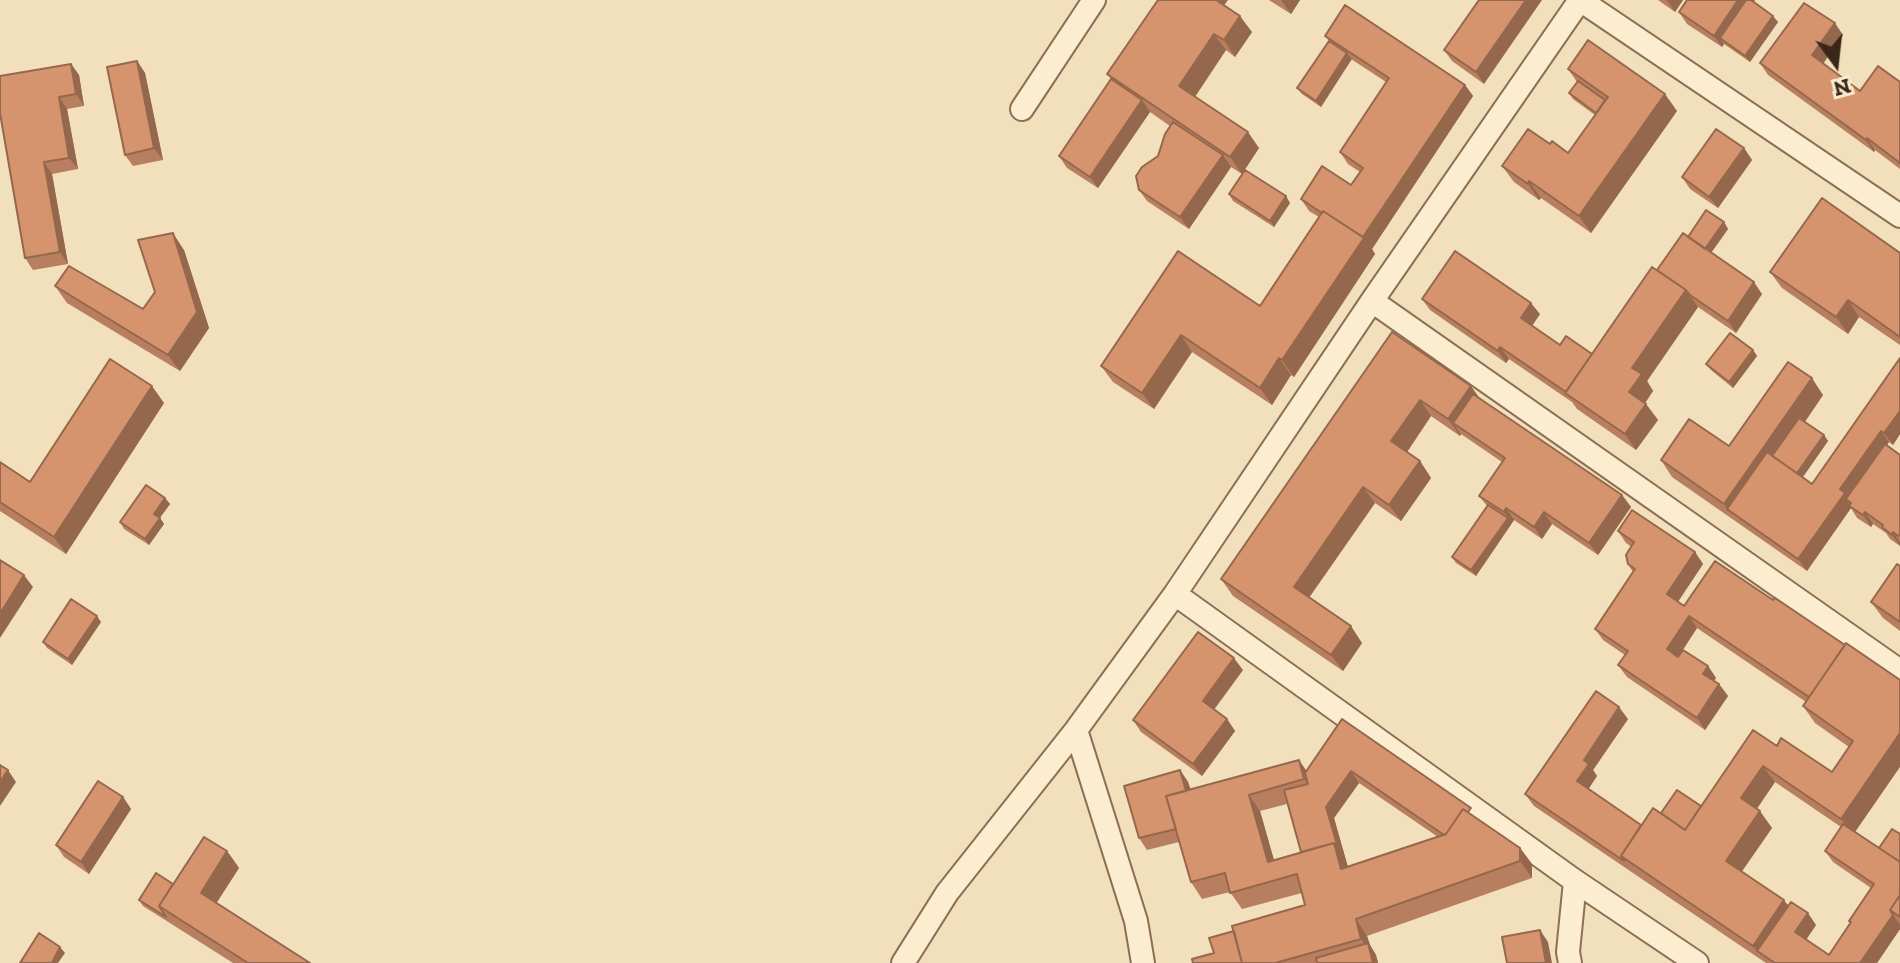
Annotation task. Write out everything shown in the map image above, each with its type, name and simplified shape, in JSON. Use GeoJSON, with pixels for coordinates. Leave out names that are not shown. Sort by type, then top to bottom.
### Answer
{"type":"FeatureCollection","features":[{"type":"Feature","properties":{"kind":"lane"},"geometry":{"type":"LineString","coordinates":[[1022,109],[1094,0]]}},
{"type":"Feature","properties":{"kind":"lane"},"geometry":{"type":"LineString","coordinates":[[903,963],[947,893],[1076,730],[1175,594],[1580,0],[1900,216]]}},
{"type":"Feature","properties":{"kind":"lane"},"geometry":{"type":"LineString","coordinates":[[1372,301],[1900,671]]}},
{"type":"Feature","properties":{"kind":"lane"},"geometry":{"type":"LineString","coordinates":[[1175,594],[1575,881],[1697,963]]}},
{"type":"Feature","properties":{"kind":"lane"},"geometry":{"type":"LineString","coordinates":[[1076,730],[1136,921],[1143,963]]}},
{"type":"Feature","properties":{"kind":"lane"},"geometry":{"type":"LineString","coordinates":[[1570,963],[1568,952],[1575,881]]}},
{"type":"Feature","properties":{"kind":"building"},"geometry":{"type":"Polygon","coordinates":[[[1158,0],[1216,0],[1240,16],[1224,40],[1214,34],[1179,86],[1248,132],[1230,157],[1107,74],[1158,0]]]}},
{"type":"Feature","properties":{"kind":"building"},"geometry":{"type":"Polygon","coordinates":[[[1479,0],[1526,0],[1476,72],[1444,50],[1479,0]]]}},
{"type":"Feature","properties":{"kind":"building"},"geometry":{"type":"Polygon","coordinates":[[[1687,0],[1738,0],[1714,36],[1679,12],[1687,0]]]}},
{"type":"Feature","properties":{"kind":"building"},"geometry":{"type":"Polygon","coordinates":[[[1746,0],[1751,0],[1773,16],[1745,56],[1720,38],[1746,0]]]}},
{"type":"Feature","properties":{"kind":"building"},"geometry":{"type":"Polygon","coordinates":[[[1804,3],[1835,23],[1812,55],[1860,91],[1878,66],[1900,82],[1900,163],[1760,63],[1804,3]]]}},
{"type":"Feature","properties":{"kind":"building"},"geometry":{"type":"Polygon","coordinates":[[[1345,5],[1465,85],[1363,237],[1301,199],[1322,166],[1351,185],[1363,168],[1340,152],[1389,78],[1325,36],[1345,5]]]}},
{"type":"Feature","properties":{"kind":"building"},"geometry":{"type":"Polygon","coordinates":[[[1588,40],[1665,94],[1579,216],[1502,166],[1528,129],[1568,153],[1608,97],[1568,69],[1588,40]]]}},
{"type":"Feature","properties":{"kind":"building"},"geometry":{"type":"Polygon","coordinates":[[[1329,41],[1347,53],[1316,101],[1297,88],[1329,41]]]}},
{"type":"Feature","properties":{"kind":"building"},"geometry":{"type":"Polygon","coordinates":[[[137,61],[154,148],[125,155],[107,67],[137,61]]]}},
{"type":"Feature","properties":{"kind":"building"},"geometry":{"type":"Polygon","coordinates":[[[71,64],[76,94],[59,97],[69,158],[44,162],[60,252],[25,258],[0,113],[0,76],[71,64]]]}},
{"type":"Feature","properties":{"kind":"building"},"geometry":{"type":"Polygon","coordinates":[[[1111,79],[1142,100],[1090,177],[1059,156],[1111,79]]]}},
{"type":"Feature","properties":{"kind":"building"},"geometry":{"type":"Polygon","coordinates":[[[1578,81],[1605,100],[1596,113],[1569,93],[1578,81]]]}},
{"type":"Feature","properties":{"kind":"building"},"geometry":{"type":"Polygon","coordinates":[[[1173,122],[1223,155],[1180,217],[1139,190],[1136,176],[1142,167],[1158,156],[1165,134],[1173,122]]]}},
{"type":"Feature","properties":{"kind":"building"},"geometry":{"type":"Polygon","coordinates":[[[1716,129],[1744,148],[1709,197],[1682,177],[1716,129]]]}},
{"type":"Feature","properties":{"kind":"building"},"geometry":{"type":"Polygon","coordinates":[[[1245,170],[1286,196],[1270,221],[1229,194],[1245,170]]]}},
{"type":"Feature","properties":{"kind":"building"},"geometry":{"type":"Polygon","coordinates":[[[1822,198],[1900,253],[1900,337],[1848,300],[1836,317],[1770,272],[1822,198]]]}},
{"type":"Feature","properties":{"kind":"building"},"geometry":{"type":"Polygon","coordinates":[[[1706,210],[1724,222],[1705,249],[1688,237],[1706,210]]]}},
{"type":"Feature","properties":{"kind":"building"},"geometry":{"type":"Polygon","coordinates":[[[1323,211],[1364,238],[1260,388],[1181,335],[1142,393],[1101,366],[1178,251],[1260,306],[1323,211]]]}},
{"type":"Feature","properties":{"kind":"building"},"geometry":{"type":"Polygon","coordinates":[[[173,233],[197,312],[168,355],[55,286],[69,266],[143,309],[155,292],[138,240],[173,233]]]}},
{"type":"Feature","properties":{"kind":"building"},"geometry":{"type":"Polygon","coordinates":[[[1683,233],[1754,282],[1728,321],[1657,270],[1683,233]]]}},
{"type":"Feature","properties":{"kind":"building"},"geometry":{"type":"Polygon","coordinates":[[[1455,251],[1531,303],[1521,318],[1560,345],[1566,336],[1592,354],[1566,392],[1500,347],[1498,351],[1422,299],[1455,251]]]}},
{"type":"Feature","properties":{"kind":"building"},"geometry":{"type":"Polygon","coordinates":[[[1652,267],[1686,290],[1632,368],[1642,374],[1629,392],[1646,404],[1625,434],[1565,393],[1652,267]]]}},
{"type":"Feature","properties":{"kind":"building"},"geometry":{"type":"Polygon","coordinates":[[[1392,332],[1471,386],[1448,419],[1420,400],[1391,441],[1420,461],[1389,505],[1363,487],[1294,587],[1351,626],[1331,655],[1221,579],[1392,332]]]}},
{"type":"Feature","properties":{"kind":"building"},"geometry":{"type":"Polygon","coordinates":[[[1730,333],[1753,350],[1729,382],[1706,364],[1730,333]]]}},
{"type":"Feature","properties":{"kind":"building"},"geometry":{"type":"Polygon","coordinates":[[[1900,358],[1900,411],[1884,433],[1881,431],[1840,489],[1845,493],[1798,559],[1727,509],[1767,452],[1812,484],[1900,358]]]}},
{"type":"Feature","properties":{"kind":"building"},"geometry":{"type":"Polygon","coordinates":[[[110,359],[152,386],[54,537],[0,502],[0,462],[30,482],[110,359]]]}},
{"type":"Feature","properties":{"kind":"building"},"geometry":{"type":"Polygon","coordinates":[[[1788,362],[1812,378],[1724,504],[1661,460],[1689,419],[1729,446],[1788,362]]]}},
{"type":"Feature","properties":{"kind":"building"},"geometry":{"type":"Polygon","coordinates":[[[1473,394],[1622,495],[1589,543],[1544,512],[1534,527],[1506,508],[1504,512],[1479,496],[1505,458],[1453,423],[1473,394]]]}},
{"type":"Feature","properties":{"kind":"building"},"geometry":{"type":"Polygon","coordinates":[[[1799,418],[1824,435],[1797,473],[1772,456],[1799,418]]]}},
{"type":"Feature","properties":{"kind":"building"},"geometry":{"type":"Polygon","coordinates":[[[1885,444],[1900,455],[1898,536],[1893,532],[1892,535],[1865,512],[1863,515],[1849,506],[1851,503],[1846,499],[1885,444]]]}},
{"type":"Feature","properties":{"kind":"building"},"geometry":{"type":"Polygon","coordinates":[[[146,485],[165,498],[154,514],[160,518],[145,539],[120,522],[146,485]]]}},
{"type":"Feature","properties":{"kind":"building"},"geometry":{"type":"Polygon","coordinates":[[[1488,505],[1508,518],[1471,570],[1452,557],[1488,505]]]}},
{"type":"Feature","properties":{"kind":"building"},"geometry":{"type":"Polygon","coordinates":[[[1632,510],[1695,552],[1667,594],[1684,606],[1715,561],[1845,645],[1809,697],[1689,616],[1667,649],[1678,657],[1683,650],[1708,666],[1703,674],[1719,684],[1697,718],[1618,665],[1628,651],[1595,629],[1635,569],[1628,564],[1626,555],[1634,542],[1618,531],[1632,510]]]}},
{"type":"Feature","properties":{"kind":"building"},"geometry":{"type":"Polygon","coordinates":[[[0,560],[24,575],[0,614],[0,560]]]}},
{"type":"Feature","properties":{"kind":"building"},"geometry":{"type":"Polygon","coordinates":[[[1897,564],[1900,566],[1900,622],[1871,602],[1897,564]]]}},
{"type":"Feature","properties":{"kind":"building"},"geometry":{"type":"Polygon","coordinates":[[[71,599],[97,616],[68,659],[43,642],[71,599]]]}},
{"type":"Feature","properties":{"kind":"building"},"geometry":{"type":"Polygon","coordinates":[[[1198,632],[1234,658],[1203,701],[1227,719],[1193,764],[1133,720],[1198,632]]]}},
{"type":"Feature","properties":{"kind":"building"},"geometry":{"type":"Polygon","coordinates":[[[1846,643],[1900,680],[1900,733],[1841,819],[1763,766],[1741,798],[1760,811],[1726,861],[1784,900],[1753,946],[1621,856],[1653,808],[1685,830],[1753,730],[1777,746],[1781,738],[1832,772],[1853,741],[1803,706],[1846,643]]]}},
{"type":"Feature","properties":{"kind":"building"},"geometry":{"type":"Polygon","coordinates":[[[1596,691],[1619,707],[1584,760],[1589,764],[1577,781],[1641,825],[1621,856],[1624,861],[1525,794],[1596,691]]]}},
{"type":"Feature","properties":{"kind":"building"},"geometry":{"type":"Polygon","coordinates":[[[1342,719],[1471,808],[1468,812],[1463,809],[1444,835],[1351,771],[1326,807],[1338,848],[1334,843],[1301,852],[1284,790],[1308,784],[1305,773],[1342,719]]]}},
{"type":"Feature","properties":{"kind":"building"},"geometry":{"type":"Polygon","coordinates":[[[1299,760],[1304,779],[1249,795],[1268,862],[1334,843],[1341,869],[1446,834],[1463,809],[1520,848],[1520,861],[1356,919],[1361,939],[1275,963],[1242,963],[1232,926],[1305,905],[1297,874],[1230,893],[1225,873],[1191,882],[1166,796],[1299,760]]]}},
{"type":"Feature","properties":{"kind":"building"},"geometry":{"type":"Polygon","coordinates":[[[0,765],[8,770],[0,782],[0,765]]]}},
{"type":"Feature","properties":{"kind":"building"},"geometry":{"type":"Polygon","coordinates":[[[1180,770],[1186,791],[1166,796],[1176,829],[1139,838],[1124,786],[1180,770]]]}},
{"type":"Feature","properties":{"kind":"building"},"geometry":{"type":"Polygon","coordinates":[[[98,781],[123,797],[81,862],[56,845],[98,781]]]}},
{"type":"Feature","properties":{"kind":"building"},"geometry":{"type":"Polygon","coordinates":[[[1677,790],[1701,806],[1685,830],[1661,813],[1677,790]]]}},
{"type":"Feature","properties":{"kind":"building"},"geometry":{"type":"Polygon","coordinates":[[[1843,824],[1900,862],[1900,895],[1890,910],[1893,915],[1860,963],[1775,963],[1757,951],[1791,902],[1808,913],[1795,932],[1829,955],[1874,884],[1825,851],[1843,824]]]}},
{"type":"Feature","properties":{"kind":"building"},"geometry":{"type":"Polygon","coordinates":[[[1892,829],[1900,834],[1900,862],[1879,848],[1892,829]]]}},
{"type":"Feature","properties":{"kind":"building"},"geometry":{"type":"Polygon","coordinates":[[[204,837],[227,851],[201,893],[310,963],[248,963],[159,906],[204,837]]]}},
{"type":"Feature","properties":{"kind":"building"},"geometry":{"type":"Polygon","coordinates":[[[156,873],[173,884],[159,906],[166,917],[139,900],[156,873]]]}},
{"type":"Feature","properties":{"kind":"building"},"geometry":{"type":"Polygon","coordinates":[[[1900,895],[1900,917],[1890,910],[1900,895]]]}},
{"type":"Feature","properties":{"kind":"building"},"geometry":{"type":"Polygon","coordinates":[[[1540,930],[1546,963],[1507,963],[1502,937],[1540,930]]]}},
{"type":"Feature","properties":{"kind":"building"},"geometry":{"type":"Polygon","coordinates":[[[1234,931],[1242,963],[1193,963],[1192,959],[1214,953],[1209,938],[1234,931]]]}},
{"type":"Feature","properties":{"kind":"building"},"geometry":{"type":"Polygon","coordinates":[[[39,933],[60,947],[52,963],[20,963],[39,933]]]}},
{"type":"Feature","properties":{"kind":"building"},"geometry":{"type":"Polygon","coordinates":[[[1368,943],[1373,963],[1317,963],[1316,958],[1368,943]]]}}]}
